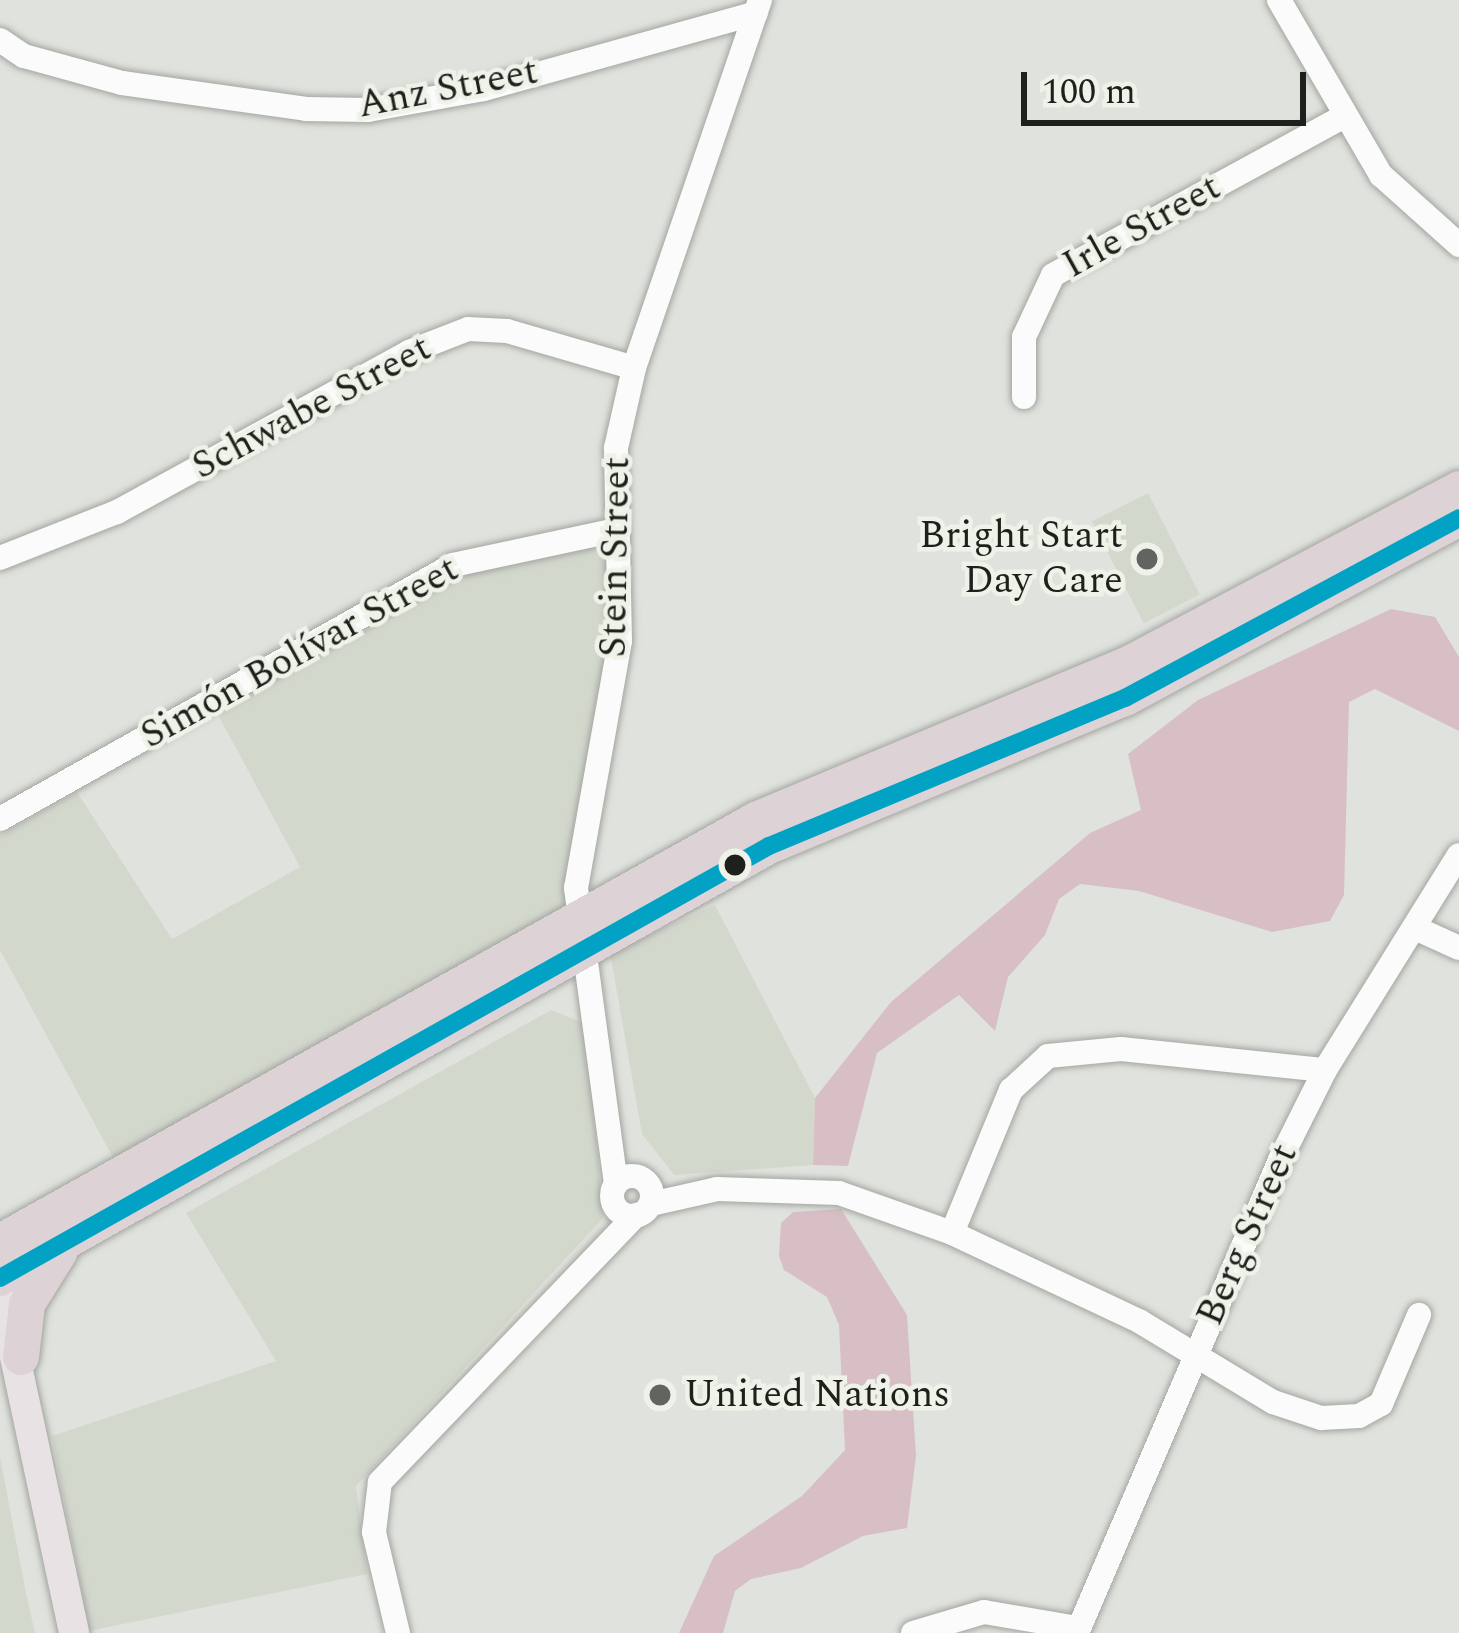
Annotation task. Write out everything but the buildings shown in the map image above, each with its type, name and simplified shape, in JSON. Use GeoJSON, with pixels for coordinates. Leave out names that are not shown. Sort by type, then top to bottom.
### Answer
{"type":"FeatureCollection","features":[{"type":"Feature","properties":{"kind":"highway"},"geometry":{"type":"LineString","coordinates":[[0,1282],[789,803],[1127,665],[1459,489]]}},
{"type":"Feature","properties":{"kind":"highway"},"geometry":{"type":"LineString","coordinates":[[0,1242],[580,932],[799,830],[1125,698],[1459,518]]}},
{"type":"Feature","properties":{"kind":"highway"},"geometry":{"type":"LineString","coordinates":[[6,1361],[27,1304],[62,1248]]}},
{"type":"Feature","properties":{"kind":"main road"},"geometry":{"type":"LineString","coordinates":[[0,1282],[6,1361],[56,1633]]}},
{"type":"Feature","properties":{"kind":"main road"},"geometry":{"type":"LineString","coordinates":[[6,1361],[74,1633]]}},
{"type":"Feature","properties":{"kind":"street"},"geometry":{"type":"LineString","coordinates":[[1279,0],[1343,117],[1391,187],[1459,245]]}},
{"type":"Feature","properties":{"kind":"street","name":"Anz Street"},"geometry":{"type":"LineString","coordinates":[[0,40],[24,56],[122,83],[368,110],[484,89],[758,6]]}},
{"type":"Feature","properties":{"kind":"street","name":"Stein Street"},"geometry":{"type":"LineString","coordinates":[[639,1198],[616,1184],[580,932],[583,833],[620,641],[616,448],[634,368],[758,6]]}},
{"type":"Feature","properties":{"kind":"street","name":"Irle Street"},"geometry":{"type":"LineString","coordinates":[[1024,397],[1024,337],[1053,274],[1343,117]]}},
{"type":"Feature","properties":{"kind":"street","name":"Schwabe Street"},"geometry":{"type":"LineString","coordinates":[[0,558],[117,512],[409,352],[468,329],[507,331],[634,368]]}},
{"type":"Feature","properties":{"kind":"street","name":"Simón Bolívar Street"},"geometry":{"type":"LineString","coordinates":[[0,819],[454,565],[616,530]]}},
{"type":"Feature","properties":{"kind":"street","name":"Berg Street"},"geometry":{"type":"LineString","coordinates":[[1077,1631],[1198,1357],[1214,1302],[1325,1070],[1459,855]]}},
{"type":"Feature","properties":{"kind":"street"},"geometry":{"type":"LineString","coordinates":[[1414,928],[1459,948]]}},
{"type":"Feature","properties":{"kind":"street"},"geometry":{"type":"LineString","coordinates":[[952,1233],[1011,1090],[1048,1056],[1121,1049],[1325,1070]]}},
{"type":"Feature","properties":{"kind":"street","name":"Stein Street"},"geometry":{"type":"LineString","coordinates":[[609,1130],[639,1198]]}},
{"type":"Feature","properties":{"kind":"street"},"geometry":{"type":"LineString","coordinates":[[398,1633],[374,1532],[380,1482],[598,1252],[639,1198],[695,1191],[824,1190],[952,1233],[1198,1357],[1292,1411],[1346,1418],[1381,1404],[1419,1315]]}},
{"type":"Feature","properties":{"kind":"street"},"geometry":{"type":"LineString","coordinates":[[913,1633],[984,1612],[1077,1631]]}},
{"type":"Feature","properties":{"kind":"shaded area","name":"Bright Start Day Care"},"geometry":{"type":"Polygon","coordinates":[[[1148,493],[1200,595],[1144,623],[1092,522],[1148,493]]]}},
{"type":"Feature","properties":{"kind":"shaded area"},"geometry":{"type":"Polygon","coordinates":[[[601,546],[619,556],[578,917],[123,1176],[0,950],[0,836],[77,792],[172,939],[300,867],[217,713],[486,564],[601,546]]]}},
{"type":"Feature","properties":{"kind":"shaded area"},"geometry":{"type":"Polygon","coordinates":[[[1391,609],[1435,617],[1459,657],[1459,731],[1375,689],[1349,702],[1344,895],[1330,921],[1272,932],[1139,891],[1080,884],[1059,899],[1045,935],[1008,977],[995,1031],[959,995],[877,1053],[848,1166],[813,1165],[815,1098],[891,1002],[1090,833],[1141,810],[1128,754],[1198,700],[1391,609]]]}},
{"type":"Feature","properties":{"kind":"shaded area"},"geometry":{"type":"Polygon","coordinates":[[[715,905],[815,1098],[813,1165],[674,1175],[642,1134],[610,953],[715,905]]]}},
{"type":"Feature","properties":{"kind":"shaded area"},"geometry":{"type":"Polygon","coordinates":[[[551,1010],[586,1024],[603,1218],[356,1486],[367,1574],[89,1631],[52,1436],[276,1361],[186,1213],[551,1010]]]}},
{"type":"Feature","properties":{"kind":"shaded area"},"geometry":{"type":"Polygon","coordinates":[[[841,1209],[907,1315],[916,1456],[907,1528],[863,1536],[801,1568],[751,1579],[735,1591],[723,1633],[679,1633],[714,1556],[802,1496],[845,1450],[839,1325],[827,1297],[784,1270],[779,1256],[781,1223],[793,1212],[841,1209]]]}},
{"type":"Feature","properties":{"kind":"shaded area"},"geometry":{"type":"Polygon","coordinates":[[[0,1457],[26,1593],[35,1633],[0,1633],[0,1457]]]}},
{"type":"Feature","properties":{"kind":"transit line"},"geometry":{"type":"LineString","coordinates":[[0,1278],[769,846],[1125,698],[1459,518]]}},
{"type":"Feature","properties":{"kind":"place","name":"Bright Start Day Care"},"geometry":{"type":"Point","coordinates":[1147,559]}},
{"type":"Feature","properties":{"kind":"place","name":"United Nations"},"geometry":{"type":"Point","coordinates":[660,1395]}}]}
